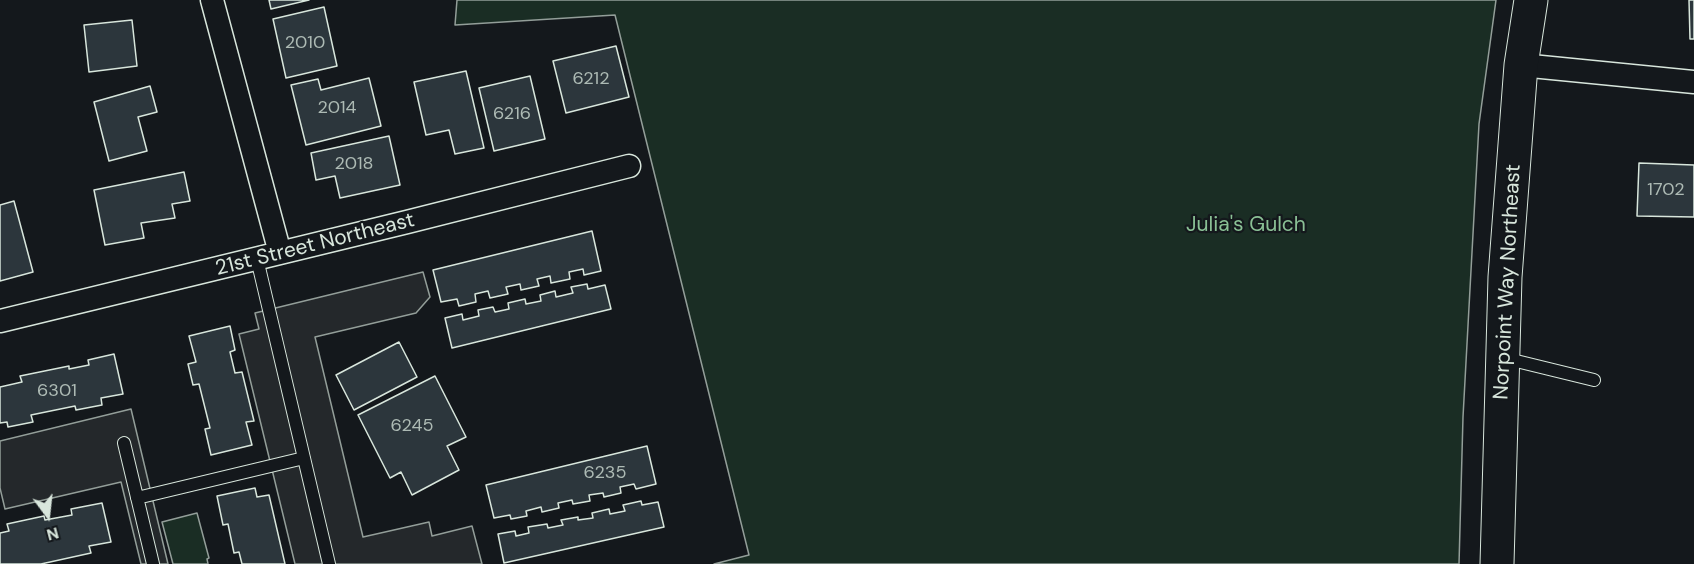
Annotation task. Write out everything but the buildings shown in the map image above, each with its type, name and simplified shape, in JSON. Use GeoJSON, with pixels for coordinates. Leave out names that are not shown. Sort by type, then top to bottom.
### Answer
{"type":"FeatureCollection","features":[{"type":"Feature","properties":{"kind":"main road","name":"Norpoint Way Northeast"},"geometry":{"type":"LineString","coordinates":[[1497,564],[1505,277],[1521,65],[1531,0]]}},
{"type":"Feature","properties":{"kind":"street"},"geometry":{"type":"LineString","coordinates":[[212,0],[280,253]]}},
{"type":"Feature","properties":{"kind":"street"},"geometry":{"type":"LineString","coordinates":[[1521,65],[1694,81]]}},
{"type":"Feature","properties":{"kind":"street","name":"21st Street Northeast"},"geometry":{"type":"LineString","coordinates":[[0,321],[629,166]]}},
{"type":"Feature","properties":{"kind":"lane"},"geometry":{"type":"LineString","coordinates":[[257,259],[329,564]]}},
{"type":"Feature","properties":{"kind":"lane"},"geometry":{"type":"LineString","coordinates":[[1502,357],[1594,380]]}},
{"type":"Feature","properties":{"kind":"lane"},"geometry":{"type":"LineString","coordinates":[[124,442],[153,564]]}},
{"type":"Feature","properties":{"kind":"lane"},"geometry":{"type":"LineString","coordinates":[[137,498],[304,458]]}},
{"type":"Feature","properties":{"kind":"green space","name":"Julia's Gulch"},"geometry":{"type":"Polygon","coordinates":[[[457,0],[1496,0],[1479,124],[1463,417],[1459,564],[714,564],[749,555],[615,15],[455,25],[457,0]]]}},
{"type":"Feature","properties":{"kind":"green space"},"geometry":{"type":"Polygon","coordinates":[[[197,513],[209,558],[207,559],[208,564],[173,564],[162,522],[197,513]]]}},
{"type":"Feature","properties":{"kind":"shaded area"},"geometry":{"type":"Polygon","coordinates":[[[423,272],[430,297],[416,313],[315,337],[363,537],[429,522],[432,536],[472,526],[482,564],[295,564],[239,334],[259,329],[255,313],[423,272]]]}},
{"type":"Feature","properties":{"kind":"shaded area"},"geometry":{"type":"Polygon","coordinates":[[[131,409],[168,564],[141,564],[121,482],[5,509],[0,488],[0,441],[131,409]]]}}]}
